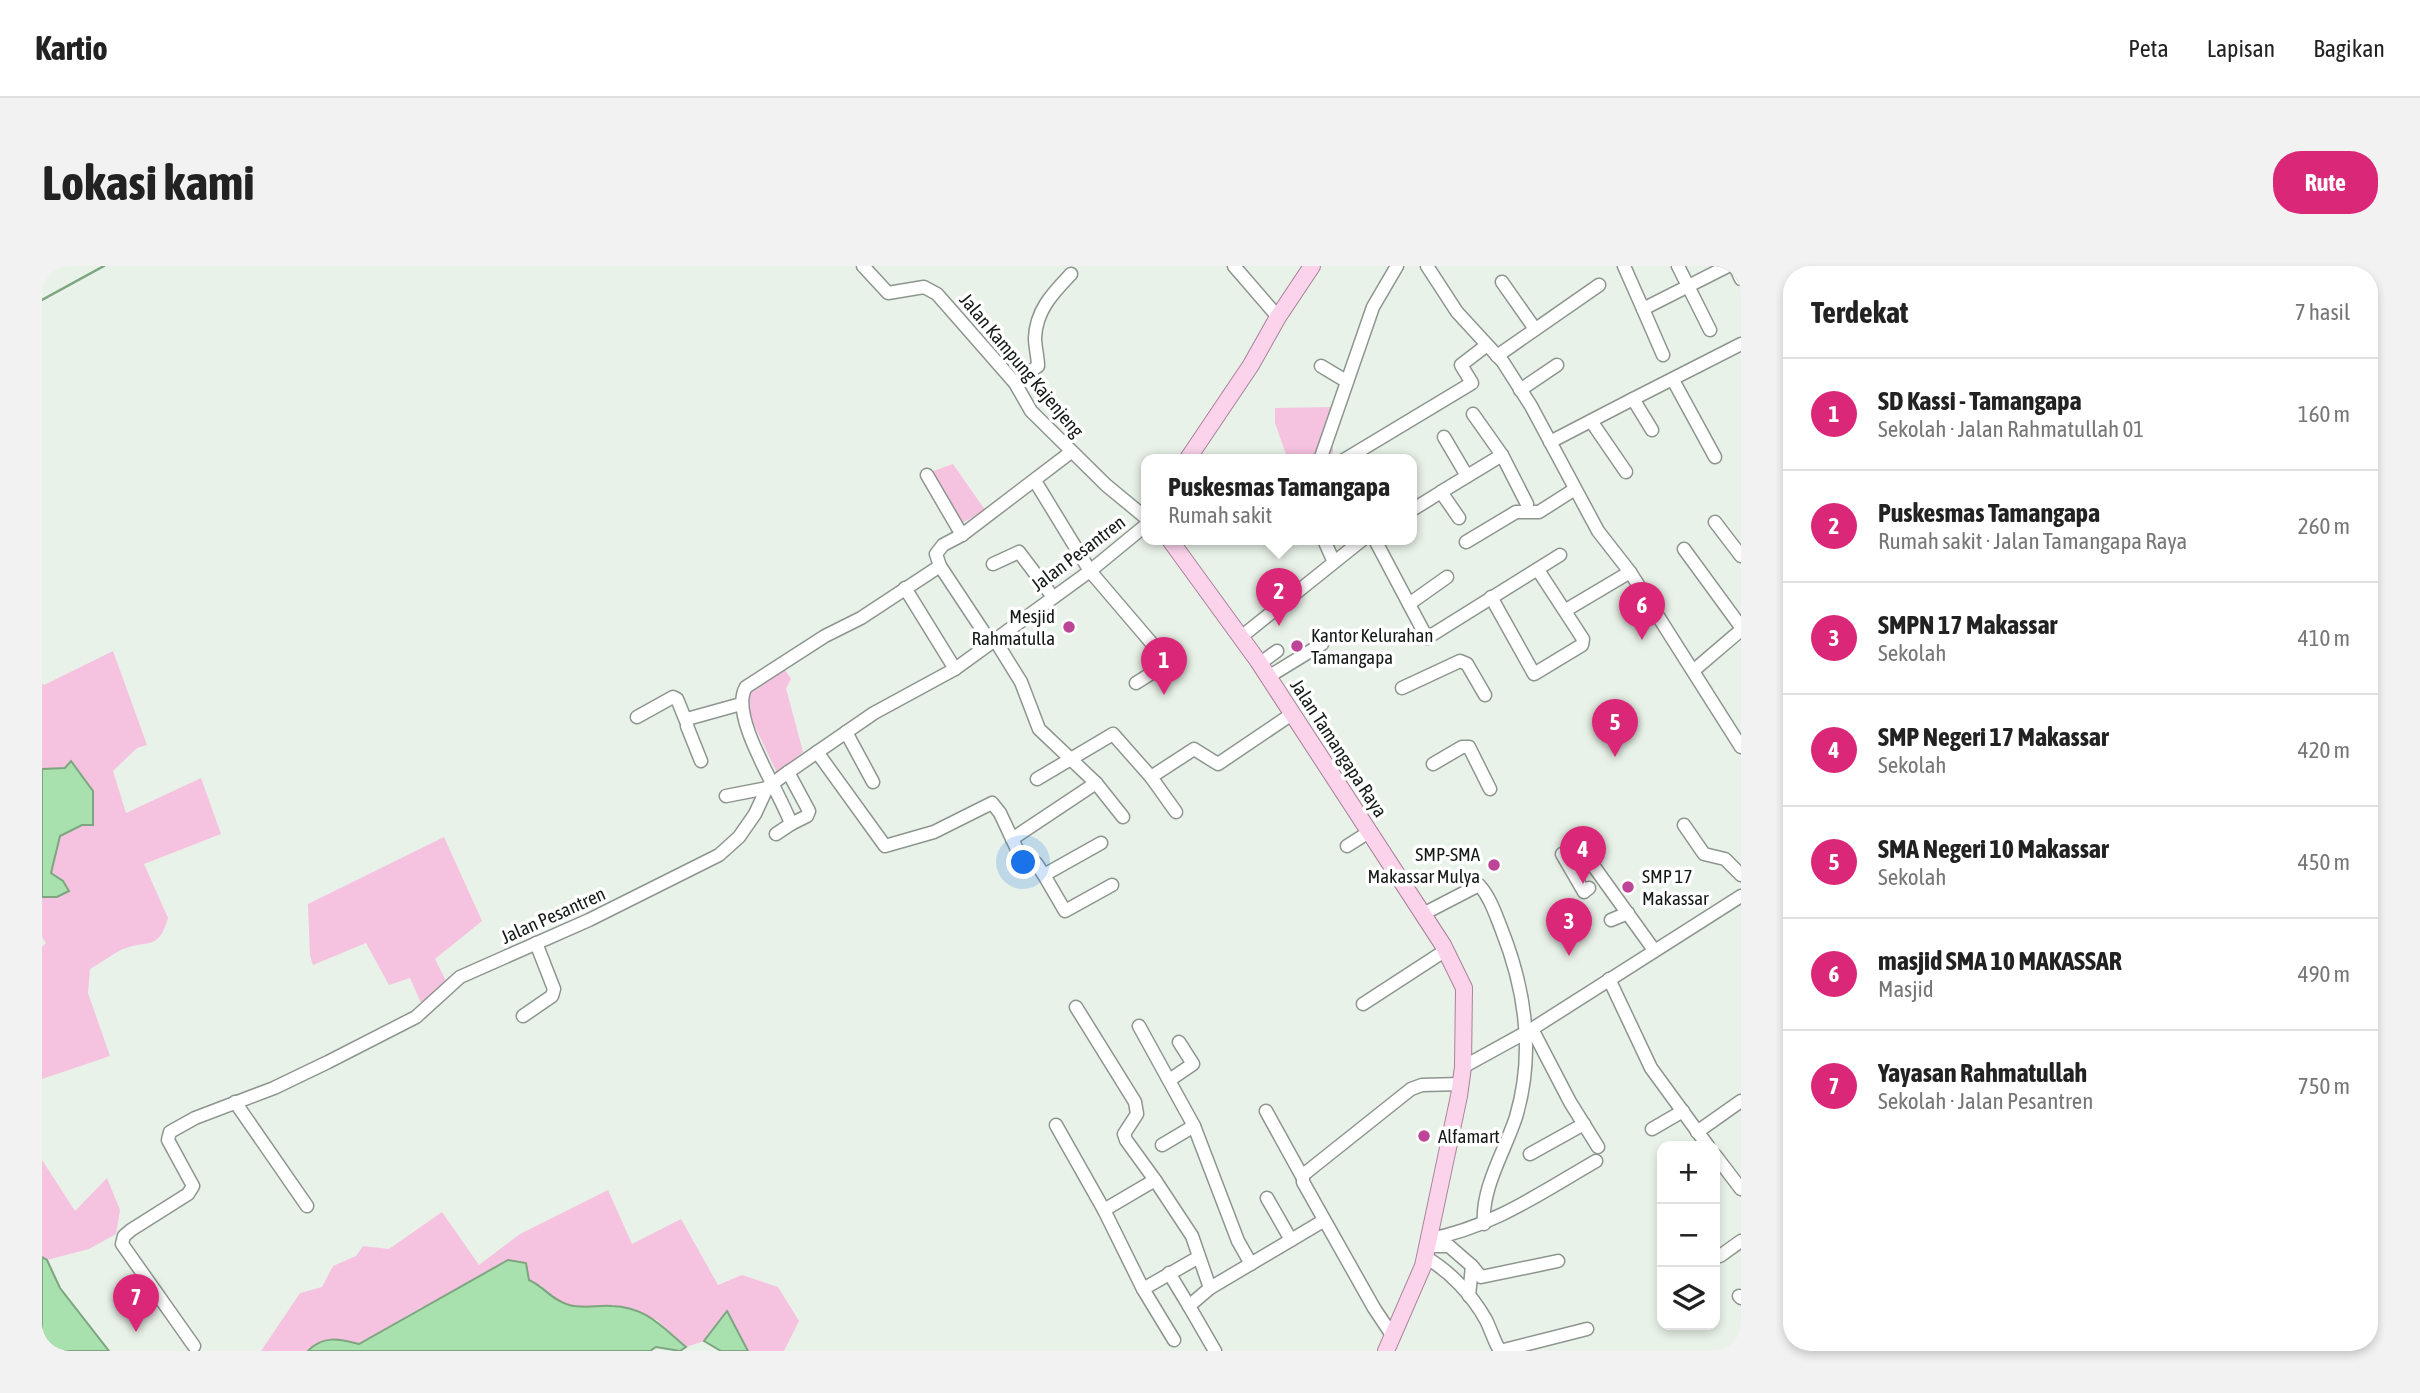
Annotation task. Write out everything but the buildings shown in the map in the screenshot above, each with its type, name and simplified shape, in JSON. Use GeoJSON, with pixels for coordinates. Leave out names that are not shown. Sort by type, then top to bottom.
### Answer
{"type":"FeatureCollection","features":[{"type":"Feature","properties":{"kind":"main road"},"geometry":{"type":"LineString","coordinates":[[1190,454],[1251,365],[1278,317],[1312,266]]}},
{"type":"Feature","properties":{"kind":"main road","name":"Jalan Tamangapa Raya"},"geometry":{"type":"LineString","coordinates":[[1174,545],[1264,670],[1446,950],[1464,988],[1461,1084],[1427,1247],[1386,1351]]}},
{"type":"Feature","properties":{"kind":"street","name":"Jalan Kampung Kajenjeng"},"geometry":{"type":"LineString","coordinates":[[863,266],[888,293],[924,287],[931,289],[1015,383],[1031,411],[1141,514]]}},
{"type":"Feature","properties":{"kind":"street"},"geometry":{"type":"LineString","coordinates":[[1234,266],[1278,317]]}},
{"type":"Feature","properties":{"kind":"street"},"geometry":{"type":"LineString","coordinates":[[1322,454],[1373,307],[1397,266]]}},
{"type":"Feature","properties":{"kind":"street"},"geometry":{"type":"LineString","coordinates":[[1427,266],[1457,312],[1497,356],[1520,390],[1598,531],[1630,572],[1741,747]]}},
{"type":"Feature","properties":{"kind":"street"},"geometry":{"type":"LineString","coordinates":[[1624,266],[1662,355]]}},
{"type":"Feature","properties":{"kind":"street"},"geometry":{"type":"LineString","coordinates":[[1678,266],[1710,330]]}},
{"type":"Feature","properties":{"kind":"street"},"geometry":{"type":"LineString","coordinates":[[1643,309],[1728,266]]}},
{"type":"Feature","properties":{"kind":"street"},"geometry":{"type":"LineString","coordinates":[[1735,266],[1741,279]]}},
{"type":"Feature","properties":{"kind":"street"},"geometry":{"type":"LineString","coordinates":[[1015,383],[1038,366],[1035,338],[1041,311],[1050,296],[1071,274]]}},
{"type":"Feature","properties":{"kind":"street"},"geometry":{"type":"LineString","coordinates":[[1502,282],[1535,329]]}},
{"type":"Feature","properties":{"kind":"street"},"geometry":{"type":"LineString","coordinates":[[1497,356],[1599,285]]}},
{"type":"Feature","properties":{"kind":"street"},"geometry":{"type":"LineString","coordinates":[[1550,442],[1741,344]]}},
{"type":"Feature","properties":{"kind":"street"},"geometry":{"type":"LineString","coordinates":[[1354,454],[1472,383],[1461,365],[1487,345]]}},
{"type":"Feature","properties":{"kind":"street"},"geometry":{"type":"LineString","coordinates":[[1520,390],[1557,365]]}},
{"type":"Feature","properties":{"kind":"street"},"geometry":{"type":"LineString","coordinates":[[1321,366],[1346,381]]}},
{"type":"Feature","properties":{"kind":"street"},"geometry":{"type":"LineString","coordinates":[[1673,380],[1715,457]]}},
{"type":"Feature","properties":{"kind":"street"},"geometry":{"type":"LineString","coordinates":[[1633,399],[1652,430]]}},
{"type":"Feature","properties":{"kind":"street"},"geometry":{"type":"LineString","coordinates":[[1473,414],[1502,455],[1527,504]]}},
{"type":"Feature","properties":{"kind":"street"},"geometry":{"type":"LineString","coordinates":[[1591,421],[1626,472]]}},
{"type":"Feature","properties":{"kind":"street"},"geometry":{"type":"LineString","coordinates":[[1444,437],[1467,476]]}},
{"type":"Feature","properties":{"kind":"street"},"geometry":{"type":"LineString","coordinates":[[1072,452],[938,550],[936,559],[1021,682],[1039,729],[1096,783],[1123,817]]}},
{"type":"Feature","properties":{"kind":"street"},"geometry":{"type":"LineString","coordinates":[[1417,507],[1502,455]]}},
{"type":"Feature","properties":{"kind":"street"},"geometry":{"type":"LineString","coordinates":[[927,475],[962,535]]}},
{"type":"Feature","properties":{"kind":"street"},"geometry":{"type":"LineString","coordinates":[[1035,481],[1090,571],[1166,660],[1163,666],[1136,683]]}},
{"type":"Feature","properties":{"kind":"street"},"geometry":{"type":"LineString","coordinates":[[1466,542],[1516,512],[1539,512],[1575,489]]}},
{"type":"Feature","properties":{"kind":"street"},"geometry":{"type":"LineString","coordinates":[[1441,492],[1459,518]]}},
{"type":"Feature","properties":{"kind":"street"},"geometry":{"type":"LineString","coordinates":[[1715,522],[1741,556]]}},
{"type":"Feature","properties":{"kind":"street","name":"Jalan Pesantren"},"geometry":{"type":"LineString","coordinates":[[194,1346],[122,1244],[124,1236],[188,1194],[193,1186],[168,1140],[170,1132],[195,1118],[274,1088],[416,1017],[460,977],[657,888],[719,855],[747,826],[769,787],[788,772],[846,732],[955,669],[1090,571],[1141,529]]}},
{"type":"Feature","properties":{"kind":"street"},"geometry":{"type":"LineString","coordinates":[[1326,545],[1333,561]]}},
{"type":"Feature","properties":{"kind":"street"},"geometry":{"type":"LineString","coordinates":[[1241,637],[1355,545]]}},
{"type":"Feature","properties":{"kind":"street"},"geometry":{"type":"LineString","coordinates":[[1379,545],[1419,627],[1430,638],[1560,555]]}},
{"type":"Feature","properties":{"kind":"street"},"geometry":{"type":"LineString","coordinates":[[1685,549],[1741,629],[1693,671]]}},
{"type":"Feature","properties":{"kind":"street"},"geometry":{"type":"LineString","coordinates":[[993,564],[1019,552],[1053,597]]}},
{"type":"Feature","properties":{"kind":"street"},"geometry":{"type":"LineString","coordinates":[[791,824],[769,787],[741,704],[746,687],[825,636],[861,618],[940,566]]}},
{"type":"Feature","properties":{"kind":"street"},"geometry":{"type":"LineString","coordinates":[[1491,597],[1534,674],[1566,657],[1584,642],[1538,570]]}},
{"type":"Feature","properties":{"kind":"street"},"geometry":{"type":"LineString","coordinates":[[1566,610],[1630,572]]}},
{"type":"Feature","properties":{"kind":"street"},"geometry":{"type":"LineString","coordinates":[[1409,604],[1447,577]]}},
{"type":"Feature","properties":{"kind":"street"},"geometry":{"type":"LineString","coordinates":[[905,588],[955,669]]}},
{"type":"Feature","properties":{"kind":"street"},"geometry":{"type":"LineString","coordinates":[[1264,670],[1322,644]]}},
{"type":"Feature","properties":{"kind":"street"},"geometry":{"type":"LineString","coordinates":[[1264,670],[1277,651]]}},
{"type":"Feature","properties":{"kind":"street"},"geometry":{"type":"LineString","coordinates":[[1402,688],[1463,661],[1485,695]]}},
{"type":"Feature","properties":{"kind":"street"},"geometry":{"type":"LineString","coordinates":[[637,717],[673,696],[701,761]]}},
{"type":"Feature","properties":{"kind":"street"},"geometry":{"type":"LineString","coordinates":[[686,721],[741,704]]}},
{"type":"Feature","properties":{"kind":"street"},"geometry":{"type":"LineString","coordinates":[[1151,777],[1194,749],[1218,764],[1292,714]]}},
{"type":"Feature","properties":{"kind":"street"},"geometry":{"type":"LineString","coordinates":[[846,732],[873,782]]}},
{"type":"Feature","properties":{"kind":"street"},"geometry":{"type":"LineString","coordinates":[[1037,779],[1113,734],[1151,777],[1175,813]]}},
{"type":"Feature","properties":{"kind":"street"},"geometry":{"type":"LineString","coordinates":[[1433,764],[1462,747],[1469,747],[1490,789]]}},
{"type":"Feature","properties":{"kind":"street"},"geometry":{"type":"LineString","coordinates":[[817,752],[885,846],[934,832],[992,803],[1025,861],[1036,863],[1065,911],[1112,885]]}},
{"type":"Feature","properties":{"kind":"street"},"geometry":{"type":"LineString","coordinates":[[776,834],[807,816],[808,811],[788,772]]}},
{"type":"Feature","properties":{"kind":"street"},"geometry":{"type":"LineString","coordinates":[[1012,839],[1096,783]]}},
{"type":"Feature","properties":{"kind":"street"},"geometry":{"type":"LineString","coordinates":[[726,796],[769,787]]}},
{"type":"Feature","properties":{"kind":"street"},"geometry":{"type":"LineString","coordinates":[[1684,825],[1704,854],[1725,859],[1741,875]]}},
{"type":"Feature","properties":{"kind":"street"},"geometry":{"type":"LineString","coordinates":[[1347,846],[1369,832]]}},
{"type":"Feature","properties":{"kind":"street"},"geometry":{"type":"LineString","coordinates":[[1044,875],[1101,843]]}},
{"type":"Feature","properties":{"kind":"street"},"geometry":{"type":"LineString","coordinates":[[1582,850],[1654,950]]}},
{"type":"Feature","properties":{"kind":"street"},"geometry":{"type":"LineString","coordinates":[[1562,854],[1584,892],[1589,888]]}},
{"type":"Feature","properties":{"kind":"street"},"geometry":{"type":"LineString","coordinates":[[1423,914],[1479,885],[1492,905],[1519,979],[1529,1030],[1518,1107],[1483,1206],[1484,1224]]}},
{"type":"Feature","properties":{"kind":"street"},"geometry":{"type":"LineString","coordinates":[[1463,1067],[1529,1030],[1741,896]]}},
{"type":"Feature","properties":{"kind":"street"},"geometry":{"type":"LineString","coordinates":[[1611,920],[1628,913]]}},
{"type":"Feature","properties":{"kind":"street"},"geometry":{"type":"LineString","coordinates":[[523,1016],[552,996],[554,989],[536,943]]}},
{"type":"Feature","properties":{"kind":"street"},"geometry":{"type":"LineString","coordinates":[[1363,1004],[1446,950]]}},
{"type":"Feature","properties":{"kind":"street"},"geometry":{"type":"LineString","coordinates":[[1609,979],[1638,1046],[1704,1141]]}},
{"type":"Feature","properties":{"kind":"street"},"geometry":{"type":"LineString","coordinates":[[1076,1007],[1135,1102],[1137,1114],[1124,1134],[1126,1140],[1192,1236],[1210,1288]]}},
{"type":"Feature","properties":{"kind":"street"},"geometry":{"type":"LineString","coordinates":[[1139,1026],[1171,1079],[1194,1126],[1238,1241],[1251,1264]]}},
{"type":"Feature","properties":{"kind":"street"},"geometry":{"type":"LineString","coordinates":[[1529,1030],[1598,1147]]}},
{"type":"Feature","properties":{"kind":"street"},"geometry":{"type":"LineString","coordinates":[[1171,1079],[1193,1065],[1179,1042]]}},
{"type":"Feature","properties":{"kind":"street"},"geometry":{"type":"LineString","coordinates":[[1303,1178],[1343,1141],[1411,1089],[1422,1085],[1461,1084]]}},
{"type":"Feature","properties":{"kind":"street"},"geometry":{"type":"LineString","coordinates":[[1697,1132],[1741,1101]]}},
{"type":"Feature","properties":{"kind":"street"},"geometry":{"type":"LineString","coordinates":[[234,1102],[307,1206]]}},
{"type":"Feature","properties":{"kind":"street"},"geometry":{"type":"LineString","coordinates":[[1266,1111],[1323,1221],[1392,1335]]}},
{"type":"Feature","properties":{"kind":"street"},"geometry":{"type":"LineString","coordinates":[[1652,1129],[1683,1111]]}},
{"type":"Feature","properties":{"kind":"street"},"geometry":{"type":"LineString","coordinates":[[1530,1154],[1584,1124]]}},
{"type":"Feature","properties":{"kind":"street"},"geometry":{"type":"LineString","coordinates":[[1056,1125],[1104,1210],[1143,1289],[1174,1340]]}},
{"type":"Feature","properties":{"kind":"street"},"geometry":{"type":"LineString","coordinates":[[1162,1145],[1194,1126]]}},
{"type":"Feature","properties":{"kind":"street"},"geometry":{"type":"LineString","coordinates":[[1427,1247],[1484,1224],[1596,1161]]}},
{"type":"Feature","properties":{"kind":"street"},"geometry":{"type":"LineString","coordinates":[[1720,1162],[1741,1189]]}},
{"type":"Feature","properties":{"kind":"street"},"geometry":{"type":"LineString","coordinates":[[1104,1210],[1155,1180]]}},
{"type":"Feature","properties":{"kind":"street"},"geometry":{"type":"LineString","coordinates":[[1267,1198],[1291,1240]]}},
{"type":"Feature","properties":{"kind":"street"},"geometry":{"type":"LineString","coordinates":[[1189,1306],[1210,1288],[1323,1221]]}},
{"type":"Feature","properties":{"kind":"street"},"geometry":{"type":"LineString","coordinates":[[1720,1256],[1741,1241]]}},
{"type":"Feature","properties":{"kind":"street"},"geometry":{"type":"LineString","coordinates":[[1427,1247],[1449,1246],[1481,1277],[1558,1261]]}},
{"type":"Feature","properties":{"kind":"street"},"geometry":{"type":"LineString","coordinates":[[1427,1247],[1469,1296],[1486,1320],[1500,1350],[1587,1329]]}},
{"type":"Feature","properties":{"kind":"street"},"geometry":{"type":"LineString","coordinates":[[1143,1289],[1199,1257]]}},
{"type":"Feature","properties":{"kind":"street"},"geometry":{"type":"LineString","coordinates":[[1469,1296],[1472,1266]]}},
{"type":"Feature","properties":{"kind":"street"},"geometry":{"type":"LineString","coordinates":[[1169,1273],[1215,1351]]}},
{"type":"Feature","properties":{"kind":"shaded area"},"geometry":{"type":"Polygon","coordinates":[[[1332,407],[1332,454],[1286,454],[1275,423],[1275,408],[1332,407]]]}},
{"type":"Feature","properties":{"kind":"shaded area"},"geometry":{"type":"Polygon","coordinates":[[[953,464],[985,510],[957,526],[928,473],[953,464]]]}},
{"type":"Feature","properties":{"kind":"shaded area"},"geometry":{"type":"Polygon","coordinates":[[[113,651],[147,745],[137,748],[113,771],[126,813],[201,778],[221,834],[144,864],[168,918],[164,929],[156,940],[123,949],[90,969],[88,993],[110,1056],[42,1079],[42,947],[46,943],[42,937],[42,897],[57,897],[63,881],[51,873],[60,836],[82,825],[93,825],[93,791],[71,761],[65,768],[42,769],[42,683],[44,685],[113,651]]]}},
{"type":"Feature","properties":{"kind":"shaded area"},"geometry":{"type":"Polygon","coordinates":[[[783,667],[791,679],[786,688],[803,752],[777,773],[749,714],[748,695],[756,684],[783,667]]]}},
{"type":"Feature","properties":{"kind":"shaded area"},"geometry":{"type":"Polygon","coordinates":[[[71,761],[93,791],[93,825],[82,825],[60,836],[51,873],[63,881],[69,891],[57,897],[42,897],[42,769],[65,768],[71,761]]]}},
{"type":"Feature","properties":{"kind":"shaded area"},"geometry":{"type":"Polygon","coordinates":[[[444,837],[482,921],[435,959],[446,981],[421,1003],[410,978],[389,985],[366,943],[313,965],[310,956],[308,904],[444,837]]]}},
{"type":"Feature","properties":{"kind":"shaded area"},"geometry":{"type":"Polygon","coordinates":[[[42,1160],[75,1211],[107,1178],[120,1210],[116,1234],[89,1249],[47,1260],[42,1257],[42,1160]]]}},
{"type":"Feature","properties":{"kind":"shaded area"},"geometry":{"type":"Polygon","coordinates":[[[608,1190],[632,1244],[681,1219],[718,1285],[742,1275],[778,1287],[799,1321],[784,1351],[748,1351],[727,1312],[704,1341],[686,1347],[657,1320],[611,1305],[586,1309],[566,1304],[549,1297],[541,1285],[422,1307],[359,1344],[325,1340],[308,1351],[261,1351],[300,1293],[322,1287],[333,1266],[356,1256],[363,1246],[389,1249],[442,1212],[479,1265],[520,1234],[608,1190]]]}},
{"type":"Feature","properties":{"kind":"shaded area"},"geometry":{"type":"Polygon","coordinates":[[[42,1257],[47,1260],[60,1288],[109,1351],[42,1351],[42,1257]]]}},
{"type":"Feature","properties":{"kind":"shaded area"},"geometry":{"type":"Polygon","coordinates":[[[508,1260],[526,1263],[529,1280],[563,1303],[635,1310],[653,1319],[686,1347],[680,1351],[656,1347],[650,1351],[308,1351],[325,1340],[359,1344],[508,1260]]]}},
{"type":"Feature","properties":{"kind":"shaded area"},"geometry":{"type":"Polygon","coordinates":[[[727,1311],[748,1351],[721,1351],[704,1341],[727,1311]]]}},
{"type":"Feature","properties":{"kind":"waterway"},"geometry":{"type":"LineString","coordinates":[[42,300],[104,266]]}},
{"type":"Feature","properties":{"kind":"place","name":"Puskesmas Tamangapa"},"geometry":{"type":"Point","coordinates":[1279,626]}},
{"type":"Feature","properties":{"kind":"place","name":"Mesjid Rahmatulla"},"geometry":{"type":"Point","coordinates":[1069,627]}},
{"type":"Feature","properties":{"kind":"place","name":"masjid SMA 10 MAKASSAR"},"geometry":{"type":"Point","coordinates":[1642,640]}},
{"type":"Feature","properties":{"kind":"place","name":"Kantor Kelurahan Tamangapa"},"geometry":{"type":"Point","coordinates":[1297,646]}},
{"type":"Feature","properties":{"kind":"place","name":"SD Kassi - Tamangapa"},"geometry":{"type":"Point","coordinates":[1164,695]}},
{"type":"Feature","properties":{"kind":"place","name":"SMA Negeri 10 Makassar"},"geometry":{"type":"Point","coordinates":[1615,757]}},
{"type":"Feature","properties":{"kind":"place","name":"SMP-SMA Makassar Mulya"},"geometry":{"type":"Point","coordinates":[1494,865]}},
{"type":"Feature","properties":{"kind":"place","name":"SMP Negeri 17 Makassar"},"geometry":{"type":"Point","coordinates":[1583,884]}},
{"type":"Feature","properties":{"kind":"place","name":"SMP 17 Makassar"},"geometry":{"type":"Point","coordinates":[1628,887]}},
{"type":"Feature","properties":{"kind":"place","name":"SMPN 17 Makassar"},"geometry":{"type":"Point","coordinates":[1569,956]}},
{"type":"Feature","properties":{"kind":"place","name":"Alfamart"},"geometry":{"type":"Point","coordinates":[1424,1136]}},
{"type":"Feature","properties":{"kind":"place","name":"Yayasan Rahmatullah"},"geometry":{"type":"Point","coordinates":[136,1332]}}]}
